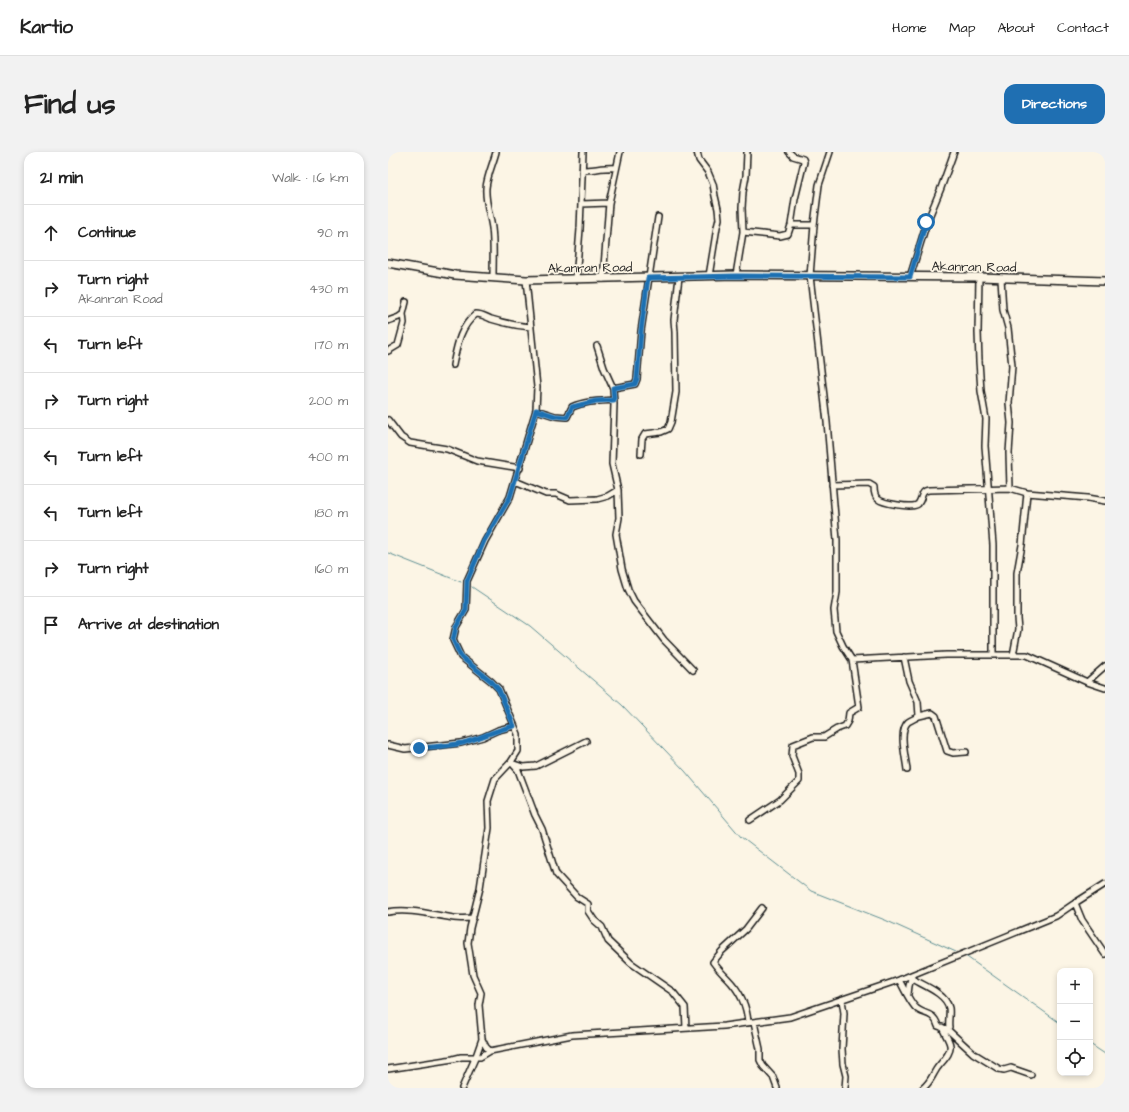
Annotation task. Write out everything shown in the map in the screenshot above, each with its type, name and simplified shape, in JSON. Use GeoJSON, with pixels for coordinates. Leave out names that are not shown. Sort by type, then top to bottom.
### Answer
{"type":"FeatureCollection","features":[{"type":"Feature","properties":{"kind":"main road","name":"Akanran Road"},"geometry":{"type":"LineString","coordinates":[[388,263],[455,275],[526,280],[709,276],[810,276],[979,277],[1105,281]]}},
{"type":"Feature","properties":{"kind":"street"},"geometry":{"type":"LineString","coordinates":[[493,278],[494,251],[492,228],[486,204],[486,188],[487,179],[496,152]]}},
{"type":"Feature","properties":{"kind":"street"},"geometry":{"type":"LineString","coordinates":[[576,280],[583,152]]}},
{"type":"Feature","properties":{"kind":"street"},"geometry":{"type":"LineString","coordinates":[[602,279],[609,203],[620,152]]}},
{"type":"Feature","properties":{"kind":"street"},"geometry":{"type":"LineString","coordinates":[[697,152],[699,160],[708,172],[713,184],[719,219],[716,228],[709,276]]}},
{"type":"Feature","properties":{"kind":"street"},"geometry":{"type":"LineString","coordinates":[[736,276],[743,232],[742,208],[747,152]]}},
{"type":"Feature","properties":{"kind":"street"},"geometry":{"type":"LineString","coordinates":[[743,232],[784,236],[788,234],[804,162],[803,159],[793,156],[790,152]]}},
{"type":"Feature","properties":{"kind":"street"},"geometry":{"type":"LineString","coordinates":[[750,820],[780,800],[799,781],[799,774],[792,756],[793,744],[813,737],[824,737],[837,728],[845,726],[848,721],[849,713],[859,707],[852,660],[836,631],[834,610],[836,592],[836,540],[832,485],[827,422],[810,276],[819,185],[830,152]]}},
{"type":"Feature","properties":{"kind":"street"},"geometry":{"type":"LineString","coordinates":[[910,277],[926,222],[941,188],[954,152]]}},
{"type":"Feature","properties":{"kind":"street"},"geometry":{"type":"LineString","coordinates":[[582,170],[616,168]]}},
{"type":"Feature","properties":{"kind":"street"},"geometry":{"type":"LineString","coordinates":[[580,204],[609,203]]}},
{"type":"Feature","properties":{"kind":"street"},"geometry":{"type":"LineString","coordinates":[[613,388],[635,384],[637,379],[641,331],[658,217]]}},
{"type":"Feature","properties":{"kind":"street"},"geometry":{"type":"LineString","coordinates":[[791,225],[814,225]]}},
{"type":"Feature","properties":{"kind":"street"},"geometry":{"type":"LineString","coordinates":[[641,454],[642,439],[644,434],[661,432],[668,429],[671,422],[676,392],[674,320],[678,277]]}},
{"type":"Feature","properties":{"kind":"street"},"geometry":{"type":"LineString","coordinates":[[979,277],[978,332],[981,391],[986,419],[985,446],[992,545],[993,655]]}},
{"type":"Feature","properties":{"kind":"street"},"geometry":{"type":"LineString","coordinates":[[1001,278],[1003,310],[1008,328],[1012,366],[1009,403],[1011,423],[1009,453],[1010,488]]}},
{"type":"Feature","properties":{"kind":"street"},"geometry":{"type":"LineString","coordinates":[[490,1051],[482,1039],[479,1005],[481,993],[473,975],[468,943],[470,928],[480,888],[489,828],[488,801],[495,779],[511,762],[518,751],[518,734],[499,690],[491,681],[461,657],[453,640],[456,627],[466,610],[467,581],[484,541],[510,497],[520,468],[536,410],[537,386],[526,280]]}},
{"type":"Feature","properties":{"kind":"street"},"geometry":{"type":"LineString","coordinates":[[388,351],[398,345],[404,323],[403,314],[406,302]]}},
{"type":"Feature","properties":{"kind":"street"},"geometry":{"type":"LineString","coordinates":[[388,321],[403,314]]}},
{"type":"Feature","properties":{"kind":"street"},"geometry":{"type":"LineString","coordinates":[[453,365],[460,334],[468,321],[476,314],[518,326],[531,327]]}},
{"type":"Feature","properties":{"kind":"street"},"geometry":{"type":"LineString","coordinates":[[597,346],[604,368],[613,388],[612,464],[618,490],[619,518],[616,534],[622,569],[628,589],[634,601],[664,640],[693,670]]}},
{"type":"Feature","properties":{"kind":"street"},"geometry":{"type":"LineString","coordinates":[[536,410],[555,416],[567,417],[572,407],[576,405],[596,401],[614,400]]}},
{"type":"Feature","properties":{"kind":"street"},"geometry":{"type":"LineString","coordinates":[[388,420],[401,437],[410,443],[447,449],[477,461],[520,468]]}},
{"type":"Feature","properties":{"kind":"street"},"geometry":{"type":"LineString","coordinates":[[515,482],[546,494],[556,494],[570,500],[597,499],[608,496],[618,490]]}},
{"type":"Feature","properties":{"kind":"street"},"geometry":{"type":"LineString","coordinates":[[832,485],[869,484],[874,487],[875,495],[878,500],[900,506],[914,506],[918,504],[925,490],[988,487],[1010,488],[1027,493],[1088,498],[1105,501]]}},
{"type":"Feature","properties":{"kind":"street"},"geometry":{"type":"LineString","coordinates":[[1013,655],[1018,629],[1017,573],[1022,545],[1027,493]]}},
{"type":"Feature","properties":{"kind":"street"},"geometry":{"type":"LineString","coordinates":[[852,660],[946,655],[1028,656],[1087,682],[1105,688]]}},
{"type":"Feature","properties":{"kind":"street"},"geometry":{"type":"LineString","coordinates":[[904,657],[909,681],[918,702],[919,716]]}},
{"type":"Feature","properties":{"kind":"street"},"geometry":{"type":"LineString","coordinates":[[1087,682],[1105,666]]}},
{"type":"Feature","properties":{"kind":"street"},"geometry":{"type":"LineString","coordinates":[[907,770],[903,740],[905,727],[908,722],[919,716],[932,713],[936,716],[947,751],[953,753],[966,752]]}},
{"type":"Feature","properties":{"kind":"street"},"geometry":{"type":"LineString","coordinates":[[388,745],[405,749],[461,743],[514,726]]}},
{"type":"Feature","properties":{"kind":"street"},"geometry":{"type":"LineString","coordinates":[[511,762],[523,767],[536,766],[586,741]]}},
{"type":"Feature","properties":{"kind":"street"},"geometry":{"type":"LineString","coordinates":[[511,762],[518,770],[534,815],[542,829],[556,874],[577,897],[588,904],[588,911],[594,920],[602,927],[608,941],[631,963],[673,992],[685,1007],[686,1028]]}},
{"type":"Feature","properties":{"kind":"street"},"geometry":{"type":"LineString","coordinates":[[388,1069],[453,1059],[461,1056],[480,1057],[490,1051],[572,1035],[724,1026],[790,1017],[912,976],[1056,916],[1105,884]]}},
{"type":"Feature","properties":{"kind":"street"},"geometry":{"type":"LineString","coordinates":[[1075,903],[1082,920],[1105,954]]}},
{"type":"Feature","properties":{"kind":"street"},"geometry":{"type":"LineString","coordinates":[[762,908],[746,928],[722,951],[714,962],[719,971],[728,979],[740,995],[746,1007],[760,1049],[760,1060],[763,1066],[773,1077],[777,1088]]}},
{"type":"Feature","properties":{"kind":"street"},"geometry":{"type":"LineString","coordinates":[[388,912],[396,910],[421,912],[456,918],[473,918]]}},
{"type":"Feature","properties":{"kind":"street"},"geometry":{"type":"LineString","coordinates":[[908,996],[908,986],[912,976]]}},
{"type":"Feature","properties":{"kind":"street"},"geometry":{"type":"LineString","coordinates":[[912,976],[946,1001],[950,1009],[949,1027],[945,1028]]}},
{"type":"Feature","properties":{"kind":"street"},"geometry":{"type":"LineString","coordinates":[[898,980],[916,1008],[930,1014],[936,1019],[938,1026],[945,1028],[973,1053],[999,1069],[1004,1070],[1012,1068],[1030,1075]]}},
{"type":"Feature","properties":{"kind":"street"},"geometry":{"type":"LineString","coordinates":[[842,1000],[844,1013],[842,1049],[843,1064],[846,1076],[845,1088]]}},
{"type":"Feature","properties":{"kind":"street"},"geometry":{"type":"LineString","coordinates":[[927,1087],[935,1070],[950,1050],[945,1028]]}},
{"type":"Feature","properties":{"kind":"street"},"geometry":{"type":"LineString","coordinates":[[462,1088],[482,1039]]}},
{"type":"Feature","properties":{"kind":"waterway"},"geometry":{"type":"LineString","coordinates":[[388,553],[461,582]]}},
{"type":"Feature","properties":{"kind":"waterway"},"geometry":{"type":"LineString","coordinates":[[472,587],[530,626],[622,705],[685,771],[741,837],[811,891],[885,920],[956,952]]}},
{"type":"Feature","properties":{"kind":"waterway"},"geometry":{"type":"LineString","coordinates":[[964,955],[1057,1021]]}},
{"type":"Feature","properties":{"kind":"waterway"},"geometry":{"type":"LineString","coordinates":[[1093,1046],[1105,1054]]}},
{"type":"Feature","properties":{"kind":"route"},"geometry":{"type":"LineString","coordinates":[[419,748],[461,743],[514,726],[499,690],[491,681],[461,657],[453,640],[456,627],[466,610],[467,581],[484,541],[510,497],[520,468],[536,410],[555,416],[567,417],[572,407],[576,405],[596,401],[614,400],[613,388],[635,384],[637,379],[641,331],[648,278],[736,276],[910,277],[926,222]]}}]}
